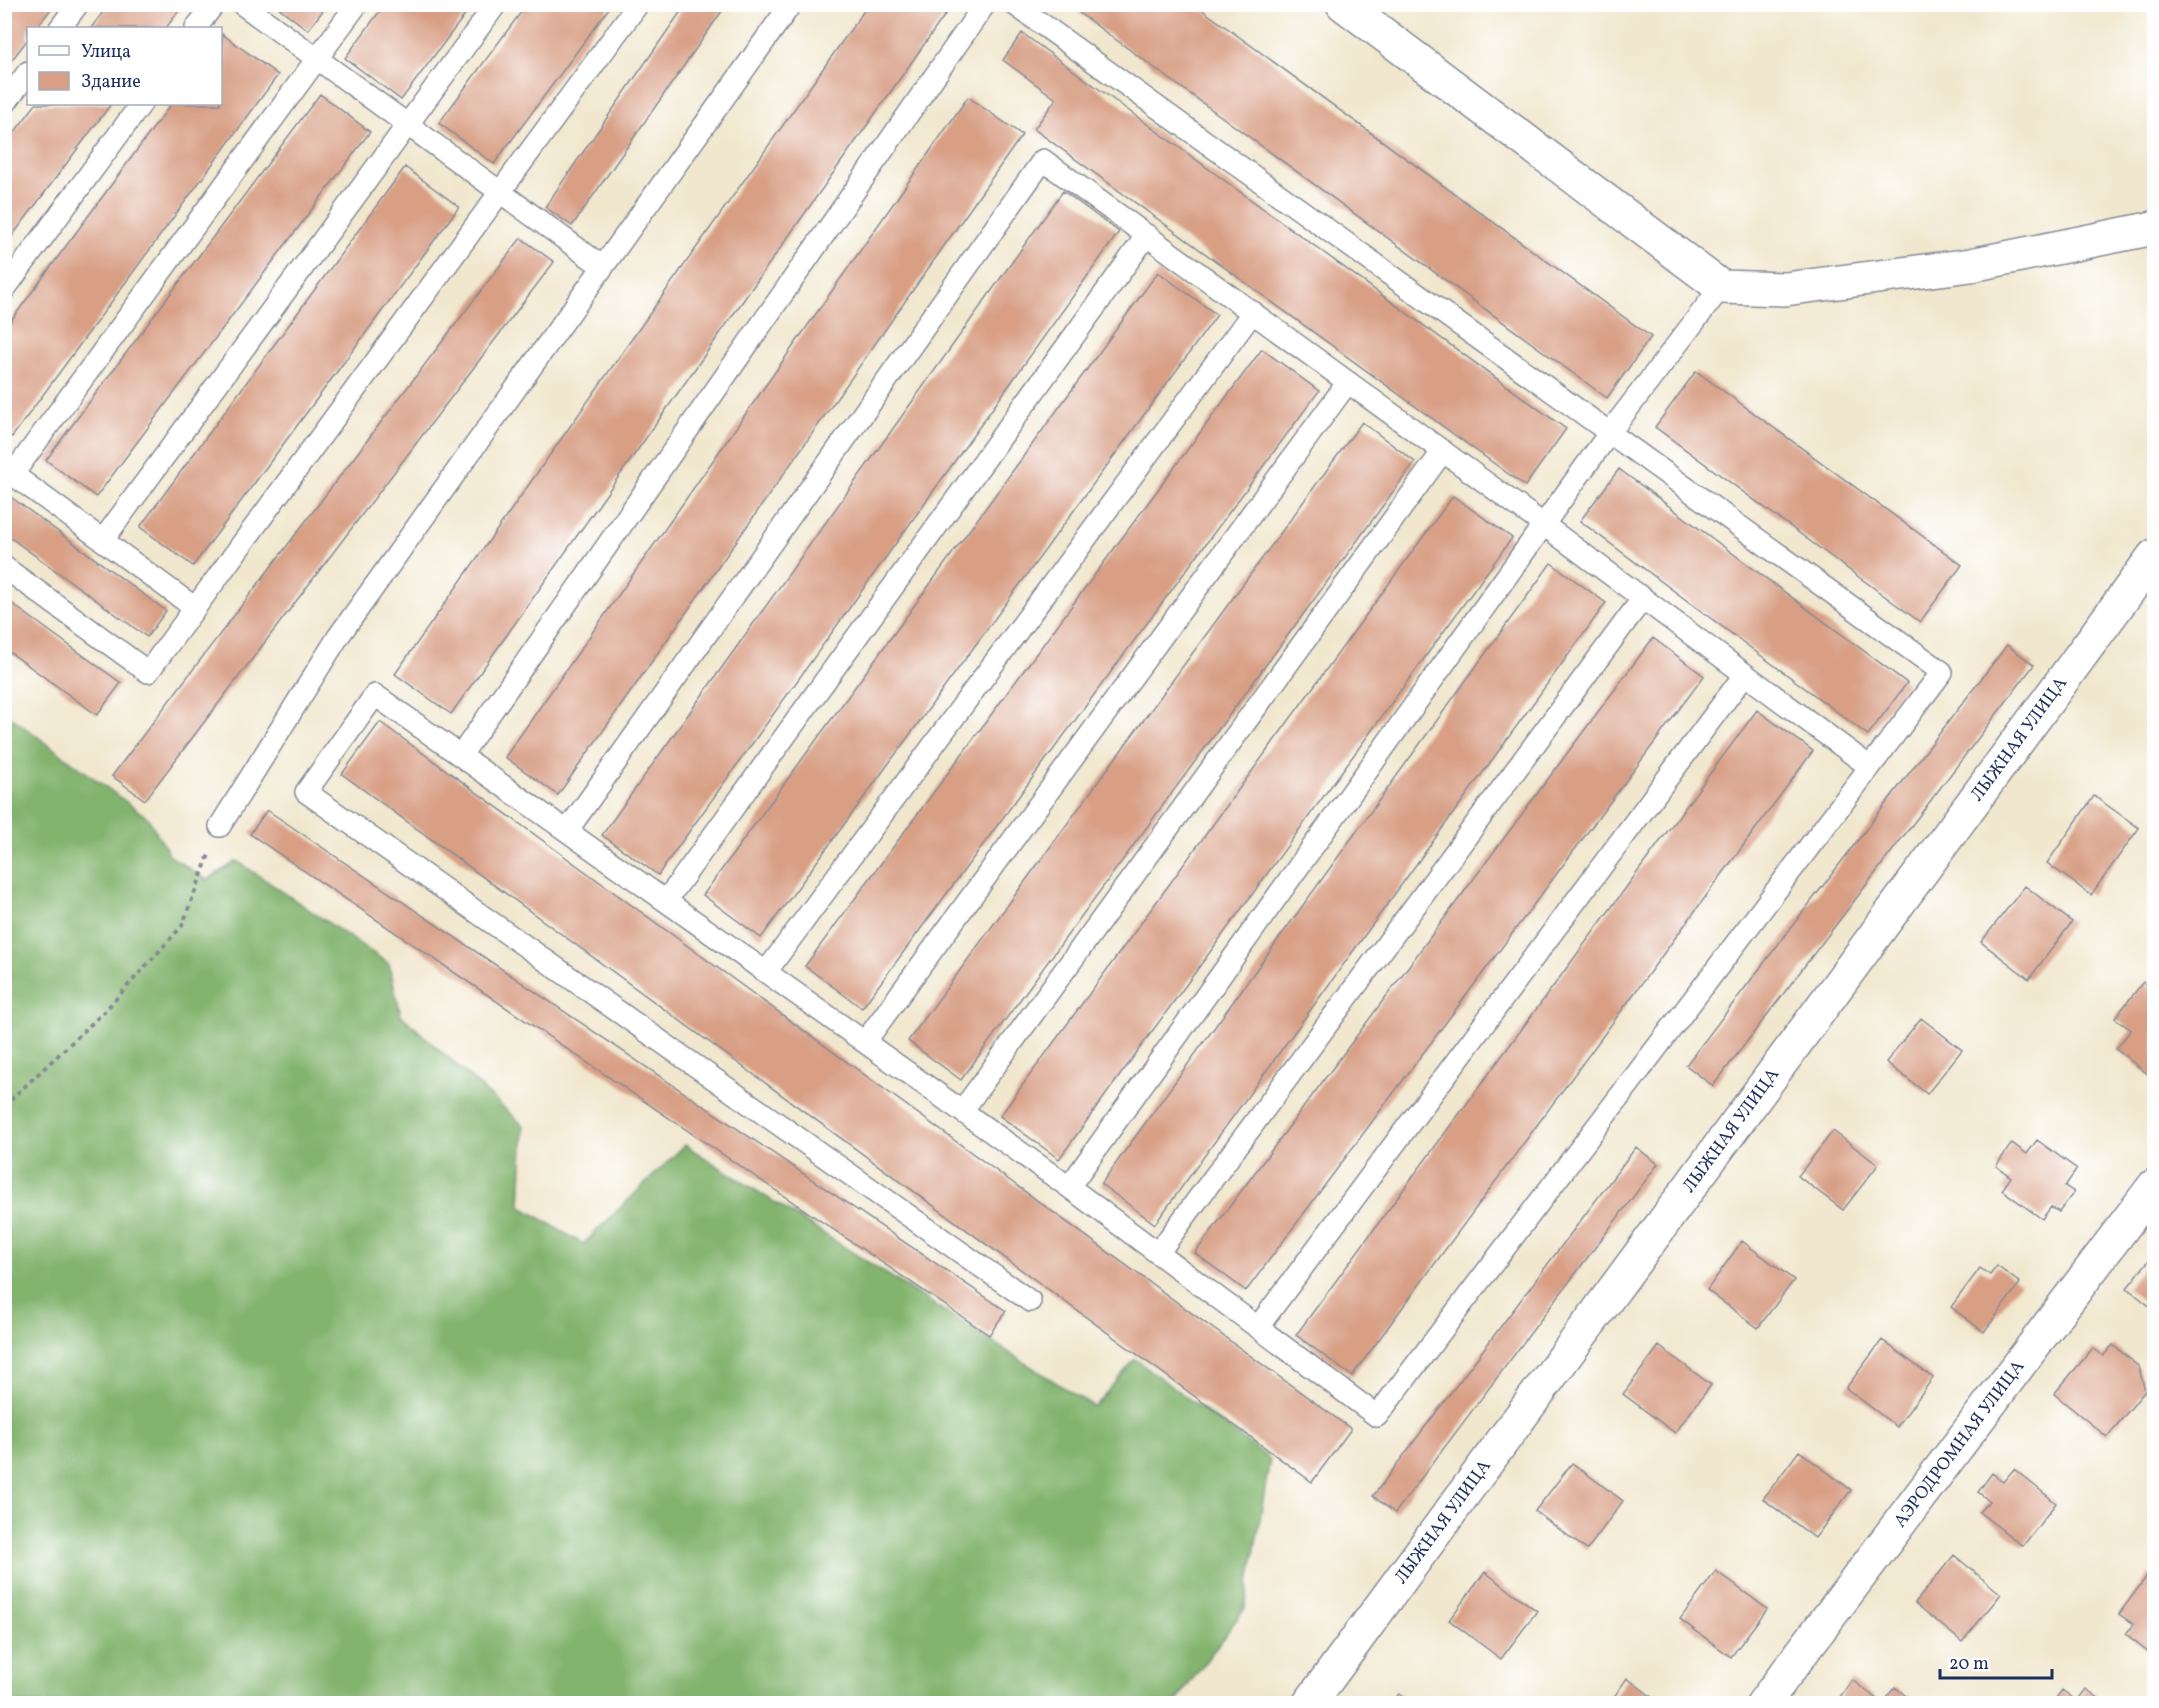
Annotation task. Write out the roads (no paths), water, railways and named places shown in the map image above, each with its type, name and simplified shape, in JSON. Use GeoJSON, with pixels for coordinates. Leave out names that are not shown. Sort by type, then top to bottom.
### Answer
{"type":"FeatureCollection","features":[{"type":"Feature","properties":{"kind":"street"},"geometry":{"type":"LineString","coordinates":[[1343,4],[1721,287],[1785,289],[1971,265],[2154,228]]}},
{"type":"Feature","properties":{"kind":"street","name":"ЛЫЖНАЯ УЛИЦА"},"geometry":{"type":"LineString","coordinates":[[1309,1704],[2154,556]]}},
{"type":"Feature","properties":{"kind":"street","name":"АЭРОДРОМНАЯ УЛИЦА"},"geometry":{"type":"LineString","coordinates":[[1763,1704],[2154,1186]]}},
{"type":"Feature","properties":{"kind":"lane"},"geometry":{"type":"LineString","coordinates":[[61,27],[78,4]]}},
{"type":"Feature","properties":{"kind":"lane"},"geometry":{"type":"LineString","coordinates":[[197,27],[214,4]]}},
{"type":"Feature","properties":{"kind":"lane"},"geometry":{"type":"LineString","coordinates":[[242,4],[603,267]]}},
{"type":"Feature","properties":{"kind":"lane"},"geometry":{"type":"LineString","coordinates":[[195,608],[9,471],[357,4]]}},
{"type":"Feature","properties":{"kind":"lane"},"geometry":{"type":"LineString","coordinates":[[103,540],[496,4]]}},
{"type":"Feature","properties":{"kind":"lane"},"geometry":{"type":"LineString","coordinates":[[4,567],[148,672],[638,4]]}},
{"type":"Feature","properties":{"kind":"lane"},"geometry":{"type":"LineString","coordinates":[[220,826],[338,638],[792,4]]}},
{"type":"Feature","properties":{"kind":"lane"},"geometry":{"type":"LineString","coordinates":[[461,755],[985,4]]}},
{"type":"Feature","properties":{"kind":"lane"},"geometry":{"type":"LineString","coordinates":[[1014,4],[1942,672],[1377,1416],[1069,1187],[375,694],[306,792],[1030,1301]]}},
{"type":"Feature","properties":{"kind":"lane"},"geometry":{"type":"LineString","coordinates":[[4,105],[27,73]]}},
{"type":"Feature","properties":{"kind":"lane"},"geometry":{"type":"LineString","coordinates":[[4,290],[140,105]]}},
{"type":"Feature","properties":{"kind":"lane"},"geometry":{"type":"LineString","coordinates":[[567,831],[1043,160],[1544,525],[1870,767]]}},
{"type":"Feature","properties":{"kind":"lane"},"geometry":{"type":"LineString","coordinates":[[666,901],[1147,235]]}},
{"type":"Feature","properties":{"kind":"lane"},"geometry":{"type":"LineString","coordinates":[[1069,1187],[1610,432],[1721,287]]}},
{"type":"Feature","properties":{"kind":"lane"},"geometry":{"type":"LineString","coordinates":[[766,972],[1253,312]]}},
{"type":"Feature","properties":{"kind":"lane"},"geometry":{"type":"LineString","coordinates":[[865,1042],[1348,382]]}},
{"type":"Feature","properties":{"kind":"lane"},"geometry":{"type":"LineString","coordinates":[[962,1111],[1443,451]]}},
{"type":"Feature","properties":{"kind":"lane"},"geometry":{"type":"LineString","coordinates":[[1158,1253],[1643,598]]}},
{"type":"Feature","properties":{"kind":"lane"},"geometry":{"type":"LineString","coordinates":[[1258,1327],[1745,674]]}}]}
